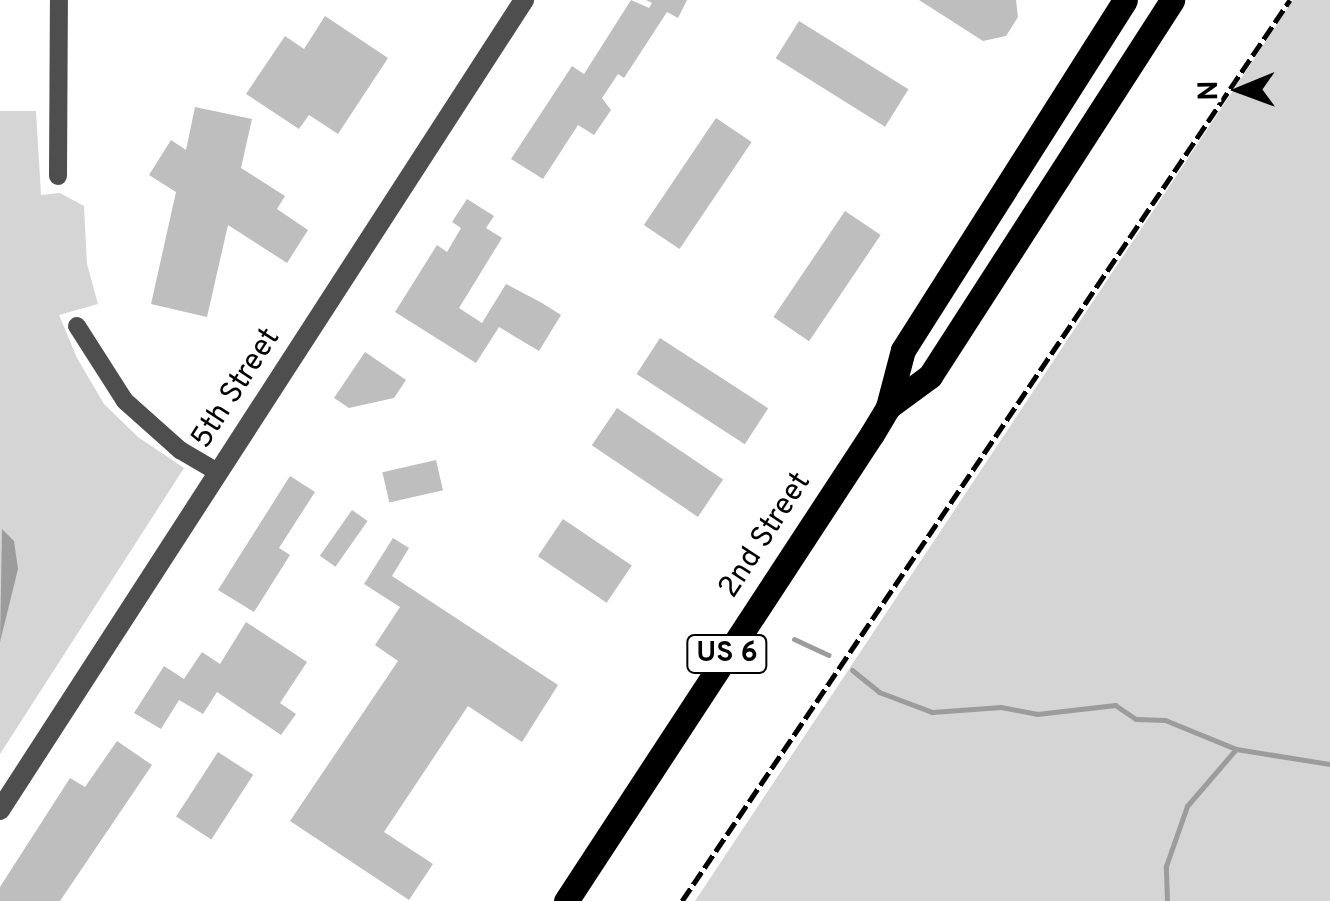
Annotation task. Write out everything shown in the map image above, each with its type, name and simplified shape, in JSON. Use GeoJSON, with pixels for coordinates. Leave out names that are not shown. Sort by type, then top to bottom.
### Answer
{"type":"FeatureCollection","features":[{"type":"Feature","properties":{"kind":"main road","name":"2nd Street"},"geometry":{"type":"LineString","coordinates":[[566,901],[888,407],[903,350],[1125,0]]}},
{"type":"Feature","properties":{"kind":"main road","name":"2nd Street"},"geometry":{"type":"LineString","coordinates":[[888,407],[930,376],[1172,0]]}},
{"type":"Feature","properties":{"kind":"street"},"geometry":{"type":"LineString","coordinates":[[58,176],[59,0]]}},
{"type":"Feature","properties":{"kind":"street","name":"5th Street"},"geometry":{"type":"LineString","coordinates":[[0,810],[524,0]]}},
{"type":"Feature","properties":{"kind":"street"},"geometry":{"type":"LineString","coordinates":[[76,326],[125,401],[180,450],[219,474]]}},
{"type":"Feature","properties":{"kind":"shaded area"},"geometry":{"type":"Polygon","coordinates":[[[1293,0],[1330,0],[1330,901],[695,901],[1293,0]]]}},
{"type":"Feature","properties":{"kind":"shaded area"},"geometry":{"type":"Polygon","coordinates":[[[0,111],[36,111],[41,195],[60,193],[84,206],[87,264],[98,304],[59,315],[77,358],[104,404],[138,437],[184,468],[0,754],[0,111]]]}},
{"type":"Feature","properties":{"kind":"shaded area"},"geometry":{"type":"Polygon","coordinates":[[[2,529],[14,541],[18,569],[0,642],[2,529]]]}},
{"type":"Feature","properties":{"kind":"building"},"geometry":{"type":"Polygon","coordinates":[[[631,0],[649,8],[652,3],[646,0],[687,0],[678,18],[667,12],[624,78],[618,74],[602,98],[611,110],[594,135],[578,125],[543,179],[511,159],[572,66],[584,74],[631,0]]]}},
{"type":"Feature","properties":{"kind":"building"},"geometry":{"type":"Polygon","coordinates":[[[919,0],[1016,0],[1018,17],[1006,36],[983,41],[919,0]]]}},
{"type":"Feature","properties":{"kind":"building"},"geometry":{"type":"Polygon","coordinates":[[[325,16],[388,58],[338,134],[309,115],[299,129],[246,94],[285,36],[304,49],[325,16]]]}},
{"type":"Feature","properties":{"kind":"building"},"geometry":{"type":"Polygon","coordinates":[[[799,21],[908,89],[885,127],[776,58],[799,21]]]}},
{"type":"Feature","properties":{"kind":"building"},"geometry":{"type":"Polygon","coordinates":[[[195,107],[252,119],[241,168],[285,196],[277,209],[308,230],[287,263],[228,225],[207,317],[151,304],[176,192],[149,175],[171,140],[186,150],[195,107]]]}},
{"type":"Feature","properties":{"kind":"building"},"geometry":{"type":"Polygon","coordinates":[[[716,118],[752,142],[680,249],[644,225],[716,118]]]}},
{"type":"Feature","properties":{"kind":"building"},"geometry":{"type":"Polygon","coordinates":[[[467,199],[494,216],[486,228],[502,238],[459,308],[482,323],[506,284],[542,303],[561,315],[539,351],[499,327],[476,363],[395,312],[437,245],[447,252],[461,228],[452,222],[467,199]]]}},
{"type":"Feature","properties":{"kind":"building"},"geometry":{"type":"Polygon","coordinates":[[[845,211],[881,235],[809,341],[773,317],[845,211]]]}},
{"type":"Feature","properties":{"kind":"building"},"geometry":{"type":"Polygon","coordinates":[[[660,338],[768,408],[745,444],[637,374],[660,338]]]}},
{"type":"Feature","properties":{"kind":"building"},"geometry":{"type":"Polygon","coordinates":[[[365,352],[406,380],[394,398],[349,408],[334,398],[365,352]]]}},
{"type":"Feature","properties":{"kind":"building"},"geometry":{"type":"Polygon","coordinates":[[[617,408],[723,480],[698,517],[592,445],[617,408]]]}},
{"type":"Feature","properties":{"kind":"building"},"geometry":{"type":"Polygon","coordinates":[[[436,460],[443,490],[389,503],[382,472],[436,460]]]}},
{"type":"Feature","properties":{"kind":"building"},"geometry":{"type":"Polygon","coordinates":[[[290,476],[315,492],[279,548],[290,555],[254,612],[218,590],[290,476]]]}},
{"type":"Feature","properties":{"kind":"building"},"geometry":{"type":"Polygon","coordinates":[[[352,510],[368,521],[335,567],[320,556],[352,510]]]}},
{"type":"Feature","properties":{"kind":"building"},"geometry":{"type":"Polygon","coordinates":[[[563,519],[632,565],[607,603],[538,556],[563,519]]]}},
{"type":"Feature","properties":{"kind":"building"},"geometry":{"type":"Polygon","coordinates":[[[393,538],[409,548],[392,576],[558,685],[522,742],[468,706],[384,832],[433,864],[409,900],[290,821],[398,661],[375,645],[400,607],[364,584],[393,538]]]}},
{"type":"Feature","properties":{"kind":"building"},"geometry":{"type":"Polygon","coordinates":[[[246,622],[307,662],[280,703],[296,714],[281,735],[217,692],[203,714],[179,700],[161,729],[134,713],[164,666],[184,679],[202,652],[220,664],[246,622]]]}},
{"type":"Feature","properties":{"kind":"building"},"geometry":{"type":"Polygon","coordinates":[[[117,741],[152,765],[60,901],[0,901],[0,887],[70,778],[85,787],[117,741]]]}},
{"type":"Feature","properties":{"kind":"building"},"geometry":{"type":"Polygon","coordinates":[[[218,752],[253,775],[211,839],[176,817],[218,752]]]}},
{"type":"Feature","properties":{"kind":"waterway"},"geometry":{"type":"LineString","coordinates":[[794,639],[829,655]]}},
{"type":"Feature","properties":{"kind":"waterway"},"geometry":{"type":"LineString","coordinates":[[852,670],[879,692],[932,712],[1001,707],[1037,714],[1115,705],[1136,719],[1165,720],[1236,749]]}},
{"type":"Feature","properties":{"kind":"waterway"},"geometry":{"type":"LineString","coordinates":[[1167,901],[1166,866],[1187,806],[1236,749],[1330,764]]}},
{"type":"Feature","properties":{"kind":"railway"},"geometry":{"type":"LineString","coordinates":[[682,901],[1290,0]]}}]}
